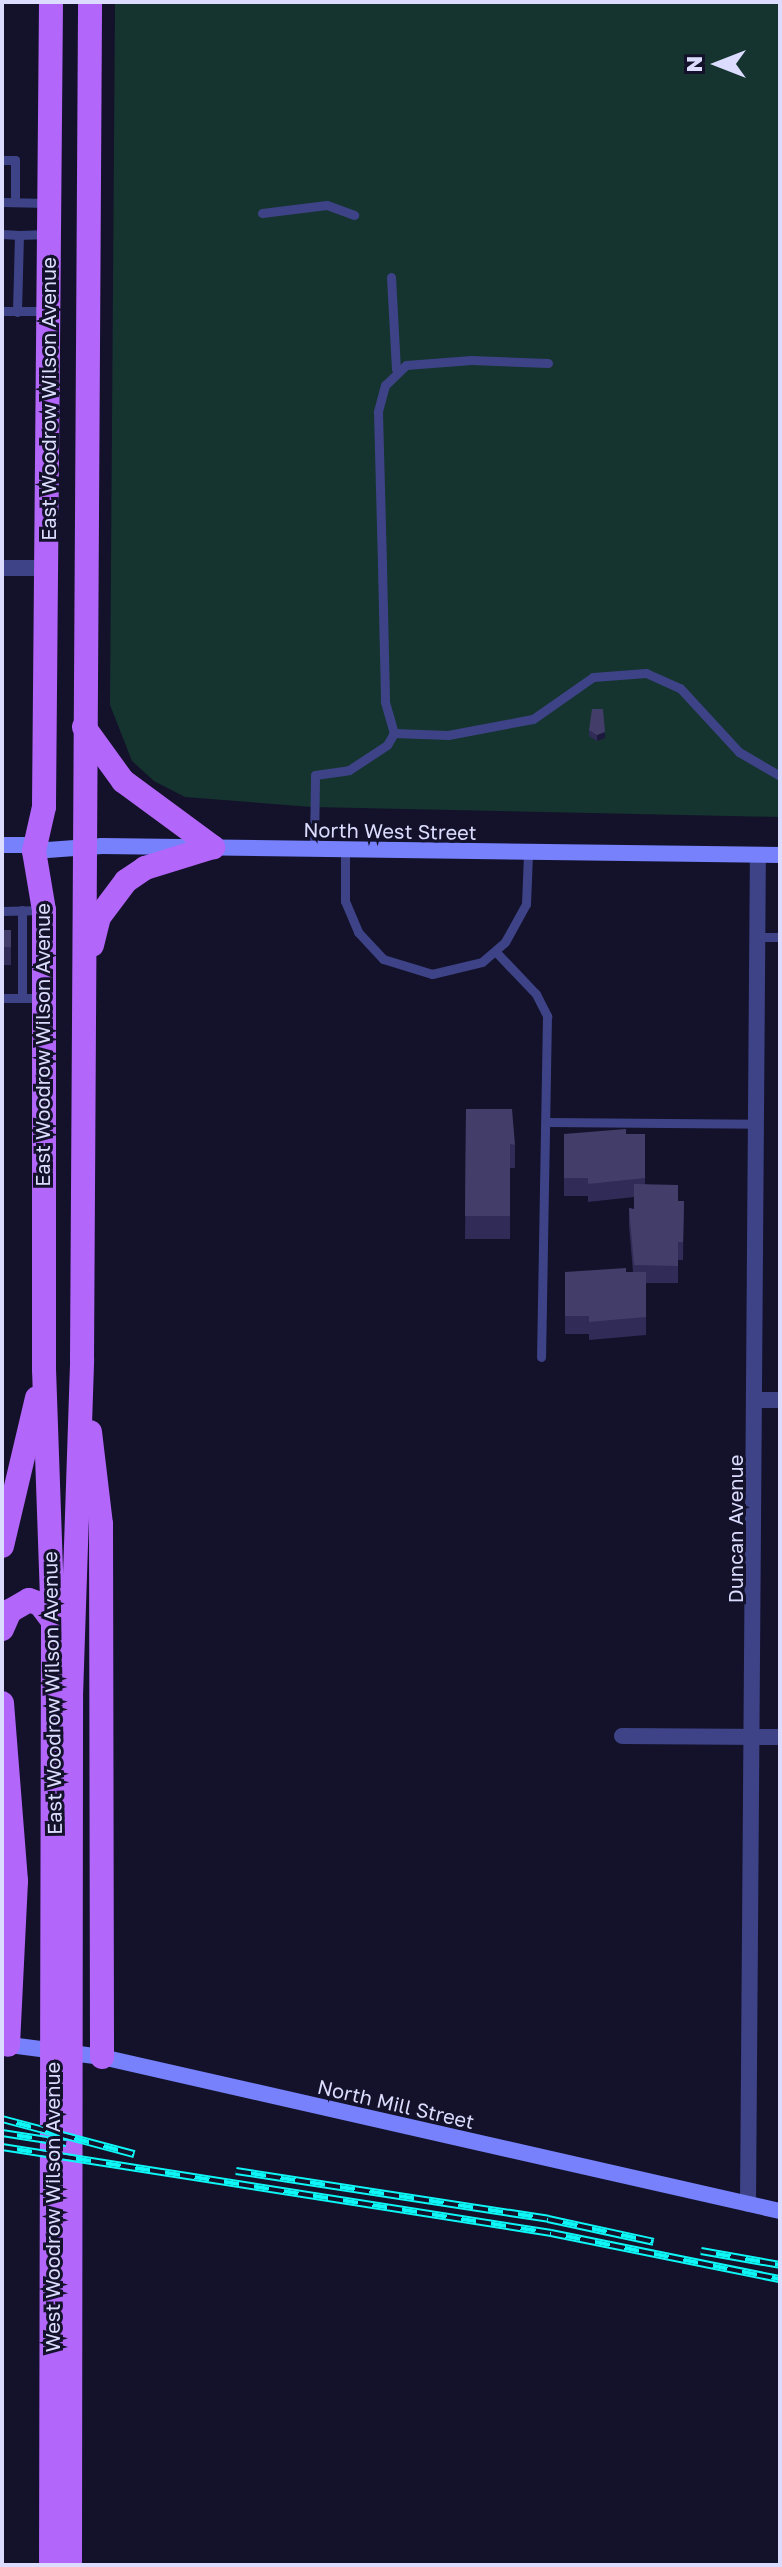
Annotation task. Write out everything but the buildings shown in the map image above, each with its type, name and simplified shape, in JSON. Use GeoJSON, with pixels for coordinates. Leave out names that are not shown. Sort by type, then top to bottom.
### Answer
{"type":"FeatureCollection","features":[{"type":"Feature","properties":{"kind":"main road","name":"East Woodrow Wilson Avenue"},"geometry":{"type":"LineString","coordinates":[[51,2],[44,807],[34,851],[32,998],[62,1850]]}},
{"type":"Feature","properties":{"kind":"main road","name":"East Woodrow Wilson Avenue"},"geometry":{"type":"LineString","coordinates":[[62,1850],[82,1359],[90,2]]}},
{"type":"Feature","properties":{"kind":"main road"},"geometry":{"type":"LineString","coordinates":[[84,727],[123,781],[213,847]]}},
{"type":"Feature","properties":{"kind":"main road"},"geometry":{"type":"LineString","coordinates":[[83,983],[99,917],[126,881],[145,868],[213,847]]}},
{"type":"Feature","properties":{"kind":"main road"},"geometry":{"type":"LineString","coordinates":[[82,1359],[101,1524],[102,2057]]}},
{"type":"Feature","properties":{"kind":"main road"},"geometry":{"type":"LineString","coordinates":[[2,1546],[44,1369]]}},
{"type":"Feature","properties":{"kind":"main road"},"geometry":{"type":"LineString","coordinates":[[2,1629],[10,1611],[29,1600],[40,1604],[53,1621]]}},
{"type":"Feature","properties":{"kind":"main road"},"geometry":{"type":"LineString","coordinates":[[2,1703],[6,1827],[16,1881],[5,2044]]}},
{"type":"Feature","properties":{"kind":"main road","name":"West Woodrow Wilson Avenue"},"geometry":{"type":"LineString","coordinates":[[51,2565],[62,1850]]}},
{"type":"Feature","properties":{"kind":"main road","name":"West Woodrow Wilson Avenue"},"geometry":{"type":"LineString","coordinates":[[62,1850],[70,2565]]}},
{"type":"Feature","properties":{"kind":"street"},"geometry":{"type":"LineString","coordinates":[[2,568],[47,568]]}},
{"type":"Feature","properties":{"kind":"street","name":"North West Street"},"geometry":{"type":"LineString","coordinates":[[2,845],[25,845],[34,851],[83,846],[528,855],[780,855]]}},
{"type":"Feature","properties":{"kind":"street","name":"Duncan Avenue"},"geometry":{"type":"LineString","coordinates":[[748,2204],[758,855]]}},
{"type":"Feature","properties":{"kind":"street"},"geometry":{"type":"LineString","coordinates":[[756,1400],[780,1400]]}},
{"type":"Feature","properties":{"kind":"street"},"geometry":{"type":"LineString","coordinates":[[622,1736],[780,1737]]}},
{"type":"Feature","properties":{"kind":"street","name":"North Mill Street"},"geometry":{"type":"LineString","coordinates":[[5,2044],[102,2057],[780,2211]]}},
{"type":"Feature","properties":{"kind":"lane"},"geometry":{"type":"LineString","coordinates":[[2,160],[15,160],[15,202]]}},
{"type":"Feature","properties":{"kind":"lane"},"geometry":{"type":"LineString","coordinates":[[2,202],[49,204]]}},
{"type":"Feature","properties":{"kind":"lane"},"geometry":{"type":"LineString","coordinates":[[262,213],[327,205],[354,215]]}},
{"type":"Feature","properties":{"kind":"lane"},"geometry":{"type":"LineString","coordinates":[[2,234],[49,234]]}},
{"type":"Feature","properties":{"kind":"lane"},"geometry":{"type":"LineString","coordinates":[[17,312],[19,235]]}},
{"type":"Feature","properties":{"kind":"lane"},"geometry":{"type":"LineString","coordinates":[[314,849],[315,775],[349,770],[387,745],[394,733],[385,702],[378,412],[385,385],[396,369],[391,277]]}},
{"type":"Feature","properties":{"kind":"lane"},"geometry":{"type":"LineString","coordinates":[[2,311],[48,312]]}},
{"type":"Feature","properties":{"kind":"lane"},"geometry":{"type":"LineString","coordinates":[[396,369],[471,360],[548,363]]}},
{"type":"Feature","properties":{"kind":"lane"},"geometry":{"type":"LineString","coordinates":[[394,733],[448,735],[533,719],[593,677],[646,673],[680,688],[739,752],[780,776]]}},
{"type":"Feature","properties":{"kind":"lane"},"geometry":{"type":"LineString","coordinates":[[345,850],[350,918],[383,959],[432,974],[463,969],[496,952],[523,914],[528,855]]}},
{"type":"Feature","properties":{"kind":"lane"},"geometry":{"type":"LineString","coordinates":[[2,911],[33,910]]}},
{"type":"Feature","properties":{"kind":"lane"},"geometry":{"type":"LineString","coordinates":[[758,937],[780,937]]}},
{"type":"Feature","properties":{"kind":"lane"},"geometry":{"type":"LineString","coordinates":[[496,952],[545,1010],[547,1122],[541,1147],[541,1357]]}},
{"type":"Feature","properties":{"kind":"lane"},"geometry":{"type":"LineString","coordinates":[[2,998],[32,998]]}},
{"type":"Feature","properties":{"kind":"lane"},"geometry":{"type":"LineString","coordinates":[[547,1122],[758,1124]]}},
{"type":"Feature","properties":{"kind":"green space"},"geometry":{"type":"Polygon","coordinates":[[[115,2],[780,2],[780,817],[312,807],[185,797],[154,781],[132,761],[110,705],[115,2]]]}},
{"type":"Feature","properties":{"kind":"railway"},"geometry":{"type":"LineString","coordinates":[[2,2119],[134,2154]]}},
{"type":"Feature","properties":{"kind":"railway"},"geometry":{"type":"LineString","coordinates":[[2,2133],[66,2143]]}},
{"type":"Feature","properties":{"kind":"railway"},"geometry":{"type":"LineString","coordinates":[[2,2147],[551,2233],[780,2279]]}},
{"type":"Feature","properties":{"kind":"railway"},"geometry":{"type":"LineString","coordinates":[[236,2171],[548,2219],[654,2242]]}},
{"type":"Feature","properties":{"kind":"railway"},"geometry":{"type":"LineString","coordinates":[[701,2251],[780,2265]]}}]}
